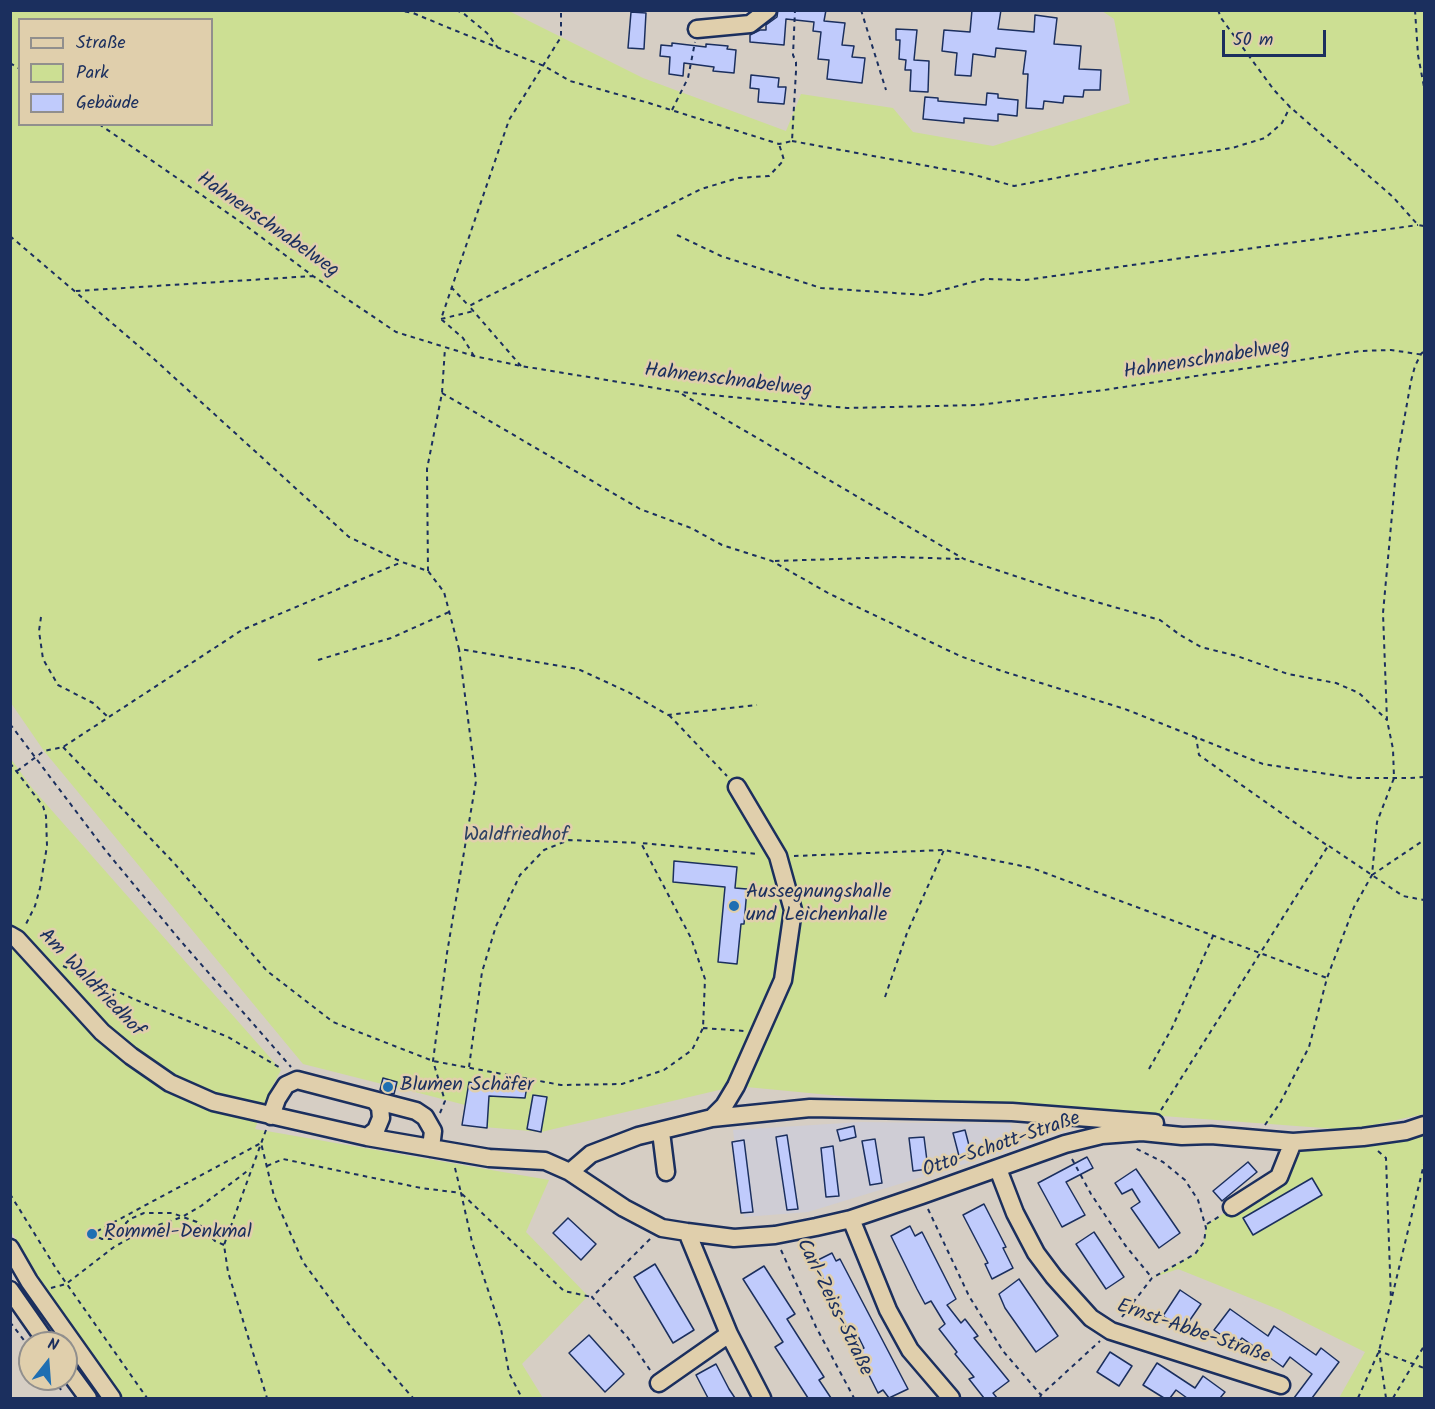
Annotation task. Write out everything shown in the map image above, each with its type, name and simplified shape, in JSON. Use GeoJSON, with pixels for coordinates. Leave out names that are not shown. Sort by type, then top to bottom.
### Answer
{"type":"FeatureCollection","features":[{"type":"Feature","properties":{"kind":"street"},"geometry":{"type":"LineString","coordinates":[[697,29],[750,24],[768,10]]}},
{"type":"Feature","properties":{"kind":"street"},"geometry":{"type":"LineString","coordinates":[[712,1118],[724,1106],[736,1086],[783,980],[793,910],[778,856],[737,787]]}},
{"type":"Feature","properties":{"kind":"street","name":"Am Waldfriedhof"},"geometry":{"type":"LineString","coordinates":[[14,937],[102,1032],[170,1083],[213,1102],[367,1137],[432,1139],[451,1151],[489,1158],[545,1161],[570,1172]]}},
{"type":"Feature","properties":{"kind":"street"},"geometry":{"type":"LineString","coordinates":[[271,1116],[285,1085],[297,1080],[416,1111],[425,1117],[432,1139]]}},
{"type":"Feature","properties":{"kind":"street"},"geometry":{"type":"LineString","coordinates":[[367,1137],[376,1130],[381,1118],[380,1107],[374,1100]]}},
{"type":"Feature","properties":{"kind":"street"},"geometry":{"type":"LineString","coordinates":[[951,1398],[910,1350],[876,1283],[851,1219],[775,1235],[734,1238],[662,1228],[624,1208],[570,1172],[591,1154],[638,1136],[712,1118],[810,1108],[1012,1112],[1153,1122],[1194,1127],[1211,1135]]}},
{"type":"Feature","properties":{"kind":"street"},"geometry":{"type":"LineString","coordinates":[[1232,1207],[1279,1177],[1293,1142],[1363,1137],[1406,1131],[1425,1125]]}},
{"type":"Feature","properties":{"kind":"street"},"geometry":{"type":"LineString","coordinates":[[661,1132],[666,1172]]}},
{"type":"Feature","properties":{"kind":"street","name":"Otto-Schott-Straße"},"geometry":{"type":"LineString","coordinates":[[851,1219],[1065,1144],[1102,1136],[1142,1132],[1293,1142]]}},
{"type":"Feature","properties":{"kind":"street","name":"Ernst-Abbe-Straße"},"geometry":{"type":"LineString","coordinates":[[998,1169],[1015,1213],[1036,1253],[1091,1318],[1112,1330],[1281,1385]]}},
{"type":"Feature","properties":{"kind":"street"},"geometry":{"type":"LineString","coordinates":[[687,1232],[729,1334],[762,1398]]}},
{"type":"Feature","properties":{"kind":"street"},"geometry":{"type":"LineString","coordinates":[[10,1248],[33,1286],[112,1398]]}},
{"type":"Feature","properties":{"kind":"street"},"geometry":{"type":"LineString","coordinates":[[33,1286],[10,1290],[39,1331]]}},
{"type":"Feature","properties":{"kind":"street"},"geometry":{"type":"LineString","coordinates":[[659,1383],[729,1334]]}},
{"type":"Feature","properties":{"kind":"street"},"geometry":{"type":"LineString","coordinates":[[78,1384],[88,1398]]}},
{"type":"Feature","properties":{"kind":"path"},"geometry":{"type":"LineString","coordinates":[[396,10],[413,13],[544,66],[570,81],[779,144],[792,141],[971,174],[1014,186],[1150,160],[1232,148],[1265,138],[1282,123],[1290,108]]}},
{"type":"Feature","properties":{"kind":"path"},"geometry":{"type":"LineString","coordinates":[[456,10],[487,33],[499,48]]}},
{"type":"Feature","properties":{"kind":"path"},"geometry":{"type":"LineString","coordinates":[[441,319],[509,120],[561,37],[561,10]]}},
{"type":"Feature","properties":{"kind":"path"},"geometry":{"type":"LineString","coordinates":[[792,141],[796,62],[793,55],[795,10]]}},
{"type":"Feature","properties":{"kind":"path"},"geometry":{"type":"LineString","coordinates":[[861,10],[886,90]]}},
{"type":"Feature","properties":{"kind":"path"},"geometry":{"type":"LineString","coordinates":[[1218,10],[1234,36],[1290,108],[1393,197],[1418,225]]}},
{"type":"Feature","properties":{"kind":"path"},"geometry":{"type":"LineString","coordinates":[[1415,10],[1418,55],[1425,87]]}},
{"type":"Feature","properties":{"kind":"path"},"geometry":{"type":"LineString","coordinates":[[672,110],[688,78],[697,29]]}},
{"type":"Feature","properties":{"kind":"path","name":"Hahnenschnabelweg"},"geometry":{"type":"LineString","coordinates":[[102,126],[396,332],[474,356],[521,366],[680,392],[847,408],[978,405],[1104,390],[1360,351],[1391,350],[1423,353]]}},
{"type":"Feature","properties":{"kind":"path"},"geometry":{"type":"LineString","coordinates":[[469,306],[701,189],[738,178],[769,176],[784,160],[779,144]]}},
{"type":"Feature","properties":{"kind":"path"},"geometry":{"type":"LineString","coordinates":[[677,235],[721,256],[821,288],[924,295],[984,279],[1025,280],[1418,225],[1425,226]]}},
{"type":"Feature","properties":{"kind":"path"},"geometry":{"type":"LineString","coordinates":[[10,236],[154,359],[349,537],[402,562],[428,571],[444,592],[459,649],[476,781],[447,953],[433,1061],[445,1101],[432,1139]]}},
{"type":"Feature","properties":{"kind":"path"},"geometry":{"type":"LineString","coordinates":[[75,291],[313,276]]}},
{"type":"Feature","properties":{"kind":"path"},"geometry":{"type":"LineString","coordinates":[[451,287],[521,366]]}},
{"type":"Feature","properties":{"kind":"path"},"geometry":{"type":"LineString","coordinates":[[441,319],[474,311]]}},
{"type":"Feature","properties":{"kind":"path"},"geometry":{"type":"LineString","coordinates":[[441,319],[463,338],[474,356]]}},
{"type":"Feature","properties":{"kind":"path"},"geometry":{"type":"LineString","coordinates":[[428,571],[427,469],[442,393],[445,348]]}},
{"type":"Feature","properties":{"kind":"path"},"geometry":{"type":"LineString","coordinates":[[1257,1138],[1280,1103],[1309,1047],[1327,978],[1354,907],[1371,875],[1377,822],[1394,778],[1393,749],[1388,720],[1383,613],[1397,460],[1409,390],[1415,366],[1423,353]]}},
{"type":"Feature","properties":{"kind":"path"},"geometry":{"type":"LineString","coordinates":[[680,392],[964,559],[1160,620],[1201,647],[1237,656],[1288,674],[1336,683],[1359,693],[1388,720]]}},
{"type":"Feature","properties":{"kind":"path"},"geometry":{"type":"LineString","coordinates":[[442,393],[640,509],[691,528],[722,545],[772,561],[828,593],[960,656],[1125,709],[1263,764],[1353,778],[1425,777]]}},
{"type":"Feature","properties":{"kind":"path"},"geometry":{"type":"LineString","coordinates":[[772,561],[898,557],[964,559]]}},
{"type":"Feature","properties":{"kind":"path"},"geometry":{"type":"LineString","coordinates":[[16,771],[44,751],[63,747],[242,630],[402,562]]}},
{"type":"Feature","properties":{"kind":"path"},"geometry":{"type":"LineString","coordinates":[[318,660],[391,638],[449,612]]}},
{"type":"Feature","properties":{"kind":"path"},"geometry":{"type":"LineString","coordinates":[[41,617],[39,631],[43,659],[58,685],[93,703],[108,717]]}},
{"type":"Feature","properties":{"kind":"path"},"geometry":{"type":"LineString","coordinates":[[459,649],[578,669],[627,692],[668,715],[737,787]]}},
{"type":"Feature","properties":{"kind":"path"},"geometry":{"type":"LineString","coordinates":[[668,715],[757,705]]}},
{"type":"Feature","properties":{"kind":"path"},"geometry":{"type":"LineString","coordinates":[[10,723],[106,851],[179,939],[290,1064],[297,1080]]}},
{"type":"Feature","properties":{"kind":"path"},"geometry":{"type":"LineString","coordinates":[[1196,737],[1199,755],[1403,896],[1425,900]]}},
{"type":"Feature","properties":{"kind":"path"},"geometry":{"type":"LineString","coordinates":[[63,747],[174,863],[267,971],[333,1022],[433,1061],[561,1085],[622,1084],[664,1070],[692,1050],[703,1028],[705,979],[691,938],[641,843]]}},
{"type":"Feature","properties":{"kind":"path"},"geometry":{"type":"LineString","coordinates":[[10,763],[43,806],[46,816],[47,846],[35,906],[14,937]]}},
{"type":"Feature","properties":{"kind":"path"},"geometry":{"type":"LineString","coordinates":[[469,1067],[482,972],[496,926],[520,875],[544,850],[569,840],[641,843],[778,856],[944,850],[1032,868],[1327,978]]}},
{"type":"Feature","properties":{"kind":"path"},"geometry":{"type":"LineString","coordinates":[[1371,875],[1425,840]]}},
{"type":"Feature","properties":{"kind":"path"},"geometry":{"type":"LineString","coordinates":[[1153,1122],[1328,846]]}},
{"type":"Feature","properties":{"kind":"path"},"geometry":{"type":"LineString","coordinates":[[885,997],[907,933],[944,850]]}},
{"type":"Feature","properties":{"kind":"path"},"geometry":{"type":"LineString","coordinates":[[1149,1069],[1172,1028],[1214,936]]}},
{"type":"Feature","properties":{"kind":"path"},"geometry":{"type":"LineString","coordinates":[[61,965],[228,1037],[270,1060],[297,1080]]}},
{"type":"Feature","properties":{"kind":"path"},"geometry":{"type":"LineString","coordinates":[[703,1028],[760,1032]]}},
{"type":"Feature","properties":{"kind":"path"},"geometry":{"type":"LineString","coordinates":[[267,1398],[260,1382],[228,1272],[224,1245],[271,1116]]}},
{"type":"Feature","properties":{"kind":"path"},"geometry":{"type":"LineString","coordinates":[[1363,1137],[1386,1158],[1391,1303]]}},
{"type":"Feature","properties":{"kind":"path"},"geometry":{"type":"LineString","coordinates":[[261,1143],[274,1196],[303,1262],[351,1327],[413,1398]]}},
{"type":"Feature","properties":{"kind":"path"},"geometry":{"type":"LineString","coordinates":[[224,1245],[215,1241],[197,1222],[172,1213],[144,1213],[130,1219],[126,1223],[124,1233],[112,1239],[102,1239],[92,1234],[261,1143]]}},
{"type":"Feature","properties":{"kind":"path","name":"Ernst-Abbe-Straße"},"geometry":{"type":"LineString","coordinates":[[1065,1144],[1091,1194],[1125,1245],[1152,1278]]}},
{"type":"Feature","properties":{"kind":"path"},"geometry":{"type":"LineString","coordinates":[[922,1196],[969,1296],[1002,1351],[1041,1397],[1112,1330],[1152,1278],[1195,1254],[1203,1242],[1206,1225],[1197,1200],[1185,1180],[1163,1162],[1127,1144]]}},
{"type":"Feature","properties":{"kind":"path"},"geometry":{"type":"LineString","coordinates":[[451,1151],[472,1242],[501,1329],[508,1373],[522,1398]]}},
{"type":"Feature","properties":{"kind":"path"},"geometry":{"type":"LineString","coordinates":[[267,1166],[283,1159],[421,1188],[461,1193],[564,1291],[592,1297],[628,1338],[659,1383]]}},
{"type":"Feature","properties":{"kind":"path"},"geometry":{"type":"LineString","coordinates":[[1358,1398],[1379,1351],[1425,1164]]}},
{"type":"Feature","properties":{"kind":"path"},"geometry":{"type":"LineString","coordinates":[[33,1286],[66,1284],[114,1247],[144,1230],[182,1216],[201,1206],[252,1168]]}},
{"type":"Feature","properties":{"kind":"path"},"geometry":{"type":"LineString","coordinates":[[10,1194],[66,1284],[147,1398]]}},
{"type":"Feature","properties":{"kind":"path"},"geometry":{"type":"LineString","coordinates":[[592,1297],[662,1228]]}},
{"type":"Feature","properties":{"kind":"path","name":"Carl-Zeiss-Straße"},"geometry":{"type":"LineString","coordinates":[[775,1235],[816,1327],[854,1398]]}},
{"type":"Feature","properties":{"kind":"path"},"geometry":{"type":"LineString","coordinates":[[1393,1398],[1425,1346]]}},
{"type":"Feature","properties":{"kind":"path"},"geometry":{"type":"LineString","coordinates":[[1379,1351],[1425,1368]]}},
{"type":"Feature","properties":{"kind":"path"},"geometry":{"type":"LineString","coordinates":[[1379,1351],[1386,1398]]}},
{"type":"Feature","properties":{"kind":"shaded area"},"geometry":{"type":"Polygon","coordinates":[[[861,1122],[1010,1124],[1020,1147],[808,1212],[744,1217],[733,1130],[861,1122]]]}},
{"type":"Feature","properties":{"kind":"green space","name":"Waldfriedhof"},"geometry":{"type":"Polygon","coordinates":[[[10,11],[509,11],[643,78],[786,131],[801,94],[893,108],[913,132],[993,146],[1130,103],[1114,19],[1102,11],[1424,11],[1424,1114],[1350,1130],[1149,1115],[913,1103],[736,1086],[541,1132],[462,1125],[465,1105],[396,1087],[397,1082],[384,1078],[382,1084],[303,1064],[44,751],[11,703],[10,11]]]}},
{"type":"Feature","properties":{"kind":"green space"},"geometry":{"type":"Polygon","coordinates":[[[11,759],[32,788],[281,1070],[268,1095],[255,1129],[549,1180],[526,1232],[588,1296],[522,1364],[543,1398],[122,1398],[40,1279],[11,1231],[11,759]]]}},
{"type":"Feature","properties":{"kind":"green space"},"geometry":{"type":"Polygon","coordinates":[[[1424,1128],[1424,1398],[1339,1398],[1365,1352],[1280,1310],[1178,1269],[1152,1278],[1195,1254],[1204,1242],[1206,1225],[1279,1177],[1301,1148],[1424,1128]]]}},
{"type":"Feature","properties":{"kind":"building"},"geometry":{"type":"Polygon","coordinates":[[[778,10],[826,10],[824,21],[845,23],[842,45],[854,46],[852,57],[865,58],[862,83],[827,79],[829,60],[818,59],[821,32],[813,31],[814,22],[786,19],[784,45],[750,42],[750,35],[766,30],[766,25],[777,17],[778,10]]]}},
{"type":"Feature","properties":{"kind":"building"},"geometry":{"type":"Polygon","coordinates":[[[972,10],[1001,10],[998,29],[1034,32],[1035,15],[1057,18],[1054,44],[1081,46],[1079,69],[1101,70],[1100,90],[1084,90],[1083,97],[1064,96],[1063,103],[1044,101],[1043,109],[1026,108],[1028,74],[1023,74],[1026,51],[996,48],[995,57],[973,54],[971,76],[955,75],[957,53],[942,51],[944,30],[970,32],[972,10]]]}},
{"type":"Feature","properties":{"kind":"building"},"geometry":{"type":"Polygon","coordinates":[[[631,12],[646,13],[644,49],[628,48],[631,12]]]}},
{"type":"Feature","properties":{"kind":"building"},"geometry":{"type":"Polygon","coordinates":[[[896,29],[917,30],[914,60],[929,61],[928,92],[910,91],[911,70],[905,70],[906,60],[899,59],[900,40],[896,40],[896,29]]]}},
{"type":"Feature","properties":{"kind":"building"},"geometry":{"type":"Polygon","coordinates":[[[672,43],[706,47],[706,44],[728,46],[727,49],[736,50],[734,73],[713,71],[714,67],[684,63],[683,76],[669,74],[670,57],[660,56],[661,45],[672,46],[672,43]]]}},
{"type":"Feature","properties":{"kind":"building"},"geometry":{"type":"Polygon","coordinates":[[[751,75],[779,78],[778,87],[786,87],[784,104],[758,102],[759,89],[750,88],[751,75]]]}},
{"type":"Feature","properties":{"kind":"building"},"geometry":{"type":"Polygon","coordinates":[[[987,93],[998,94],[998,98],[1018,100],[1017,116],[998,114],[998,121],[964,118],[964,123],[923,119],[925,97],[938,98],[938,101],[986,105],[987,93]]]}},
{"type":"Feature","properties":{"kind":"building","name":"Aussegnungshalle und Leichenhalle"},"geometry":{"type":"Polygon","coordinates":[[[674,861],[737,867],[735,888],[747,889],[737,964],[718,962],[725,887],[673,882],[674,861]]]}},
{"type":"Feature","properties":{"kind":"building"},"geometry":{"type":"Polygon","coordinates":[[[383,1078],[397,1082],[394,1094],[380,1090],[383,1078]]]}},
{"type":"Feature","properties":{"kind":"building"},"geometry":{"type":"Polygon","coordinates":[[[469,1082],[527,1086],[525,1098],[489,1096],[487,1128],[462,1125],[469,1082]]]}},
{"type":"Feature","properties":{"kind":"building"},"geometry":{"type":"Polygon","coordinates":[[[533,1095],[547,1097],[541,1132],[527,1129],[533,1095]]]}},
{"type":"Feature","properties":{"kind":"building"},"geometry":{"type":"Polygon","coordinates":[[[854,1126],[856,1137],[840,1141],[837,1130],[854,1126]]]}},
{"type":"Feature","properties":{"kind":"building"},"geometry":{"type":"Polygon","coordinates":[[[965,1130],[971,1153],[959,1156],[953,1133],[965,1130]]]}},
{"type":"Feature","properties":{"kind":"building"},"geometry":{"type":"Polygon","coordinates":[[[787,1135],[798,1209],[787,1210],[776,1137],[787,1135]]]}},
{"type":"Feature","properties":{"kind":"building"},"geometry":{"type":"Polygon","coordinates":[[[924,1137],[928,1169],[913,1171],[909,1138],[924,1137]]]}},
{"type":"Feature","properties":{"kind":"building"},"geometry":{"type":"Polygon","coordinates":[[[875,1139],[882,1183],[870,1185],[862,1141],[875,1139]]]}},
{"type":"Feature","properties":{"kind":"building"},"geometry":{"type":"Polygon","coordinates":[[[744,1140],[753,1212],[741,1213],[732,1142],[744,1140]]]}},
{"type":"Feature","properties":{"kind":"building"},"geometry":{"type":"Polygon","coordinates":[[[833,1146],[839,1196],[826,1197],[821,1148],[833,1146]]]}},
{"type":"Feature","properties":{"kind":"building"},"geometry":{"type":"Polygon","coordinates":[[[1087,1157],[1093,1168],[1066,1182],[1085,1215],[1062,1227],[1038,1183],[1087,1157]]]}},
{"type":"Feature","properties":{"kind":"building"},"geometry":{"type":"Polygon","coordinates":[[[1248,1162],[1257,1172],[1222,1201],[1213,1191],[1248,1162]]]}},
{"type":"Feature","properties":{"kind":"building"},"geometry":{"type":"Polygon","coordinates":[[[1136,1169],[1180,1233],[1159,1248],[1131,1208],[1140,1202],[1132,1189],[1122,1194],[1115,1183],[1136,1169]]]}},
{"type":"Feature","properties":{"kind":"building"},"geometry":{"type":"Polygon","coordinates":[[[1312,1178],[1322,1195],[1253,1235],[1243,1218],[1312,1178]]]}},
{"type":"Feature","properties":{"kind":"building"},"geometry":{"type":"Polygon","coordinates":[[[984,1204],[1006,1247],[1003,1248],[1013,1268],[992,1279],[985,1264],[988,1263],[963,1215],[984,1204]]]}},
{"type":"Feature","properties":{"kind":"building"},"geometry":{"type":"Polygon","coordinates":[[[568,1218],[596,1244],[581,1260],[553,1233],[568,1218]]]}},
{"type":"Feature","properties":{"kind":"building"},"geometry":{"type":"Polygon","coordinates":[[[910,1226],[915,1236],[922,1232],[956,1299],[947,1305],[961,1323],[965,1319],[978,1336],[974,1338],[1009,1381],[993,1393],[997,1398],[984,1398],[969,1379],[974,1377],[955,1354],[957,1352],[939,1329],[945,1324],[931,1301],[925,1304],[917,1289],[891,1236],[910,1226]]]}},
{"type":"Feature","properties":{"kind":"building"},"geometry":{"type":"Polygon","coordinates":[[[1094,1232],[1124,1277],[1106,1289],[1076,1244],[1094,1232]]]}},
{"type":"Feature","properties":{"kind":"building"},"geometry":{"type":"Polygon","coordinates":[[[832,1253],[836,1261],[840,1259],[908,1389],[889,1398],[883,1390],[878,1393],[857,1351],[864,1348],[852,1324],[846,1327],[839,1313],[841,1312],[814,1262],[832,1253]]]}},
{"type":"Feature","properties":{"kind":"building"},"geometry":{"type":"Polygon","coordinates":[[[655,1264],[694,1330],[673,1343],[634,1277],[655,1264]]]}},
{"type":"Feature","properties":{"kind":"building"},"geometry":{"type":"Polygon","coordinates":[[[764,1266],[795,1314],[787,1319],[824,1377],[819,1380],[831,1398],[808,1398],[775,1347],[783,1342],[743,1279],[764,1266]]]}},
{"type":"Feature","properties":{"kind":"building"},"geometry":{"type":"Polygon","coordinates":[[[1019,1279],[1058,1336],[1036,1352],[1005,1308],[999,1294],[1019,1279]]]}},
{"type":"Feature","properties":{"kind":"building"},"geometry":{"type":"Polygon","coordinates":[[[1180,1290],[1201,1304],[1183,1330],[1163,1316],[1180,1290]]]}},
{"type":"Feature","properties":{"kind":"building"},"geometry":{"type":"Polygon","coordinates":[[[1230,1309],[1268,1336],[1274,1326],[1316,1355],[1321,1348],[1339,1362],[1312,1398],[1294,1398],[1312,1374],[1290,1357],[1283,1367],[1242,1338],[1236,1345],[1214,1330],[1230,1309]]]}},
{"type":"Feature","properties":{"kind":"building"},"geometry":{"type":"Polygon","coordinates":[[[589,1335],[624,1374],[605,1392],[569,1353],[589,1335]]]}},
{"type":"Feature","properties":{"kind":"building"},"geometry":{"type":"Polygon","coordinates":[[[1110,1352],[1132,1366],[1119,1386],[1097,1372],[1110,1352]]]}},
{"type":"Feature","properties":{"kind":"building"},"geometry":{"type":"Polygon","coordinates":[[[1157,1363],[1195,1388],[1203,1376],[1225,1392],[1220,1398],[1187,1398],[1176,1390],[1170,1398],[1164,1398],[1143,1385],[1157,1363]]]}},
{"type":"Feature","properties":{"kind":"building"},"geometry":{"type":"Polygon","coordinates":[[[716,1364],[735,1398],[708,1398],[696,1375],[716,1364]]]}},
{"type":"Feature","properties":{"kind":"place","name":"Aussegnungshalle und Leichenhalle"},"geometry":{"type":"Point","coordinates":[734,906]}},
{"type":"Feature","properties":{"kind":"place","name":"Blumen Schäfer"},"geometry":{"type":"Point","coordinates":[388,1087]}},
{"type":"Feature","properties":{"kind":"place","name":"Rommel-Denkmal"},"geometry":{"type":"Point","coordinates":[92,1234]}}]}
